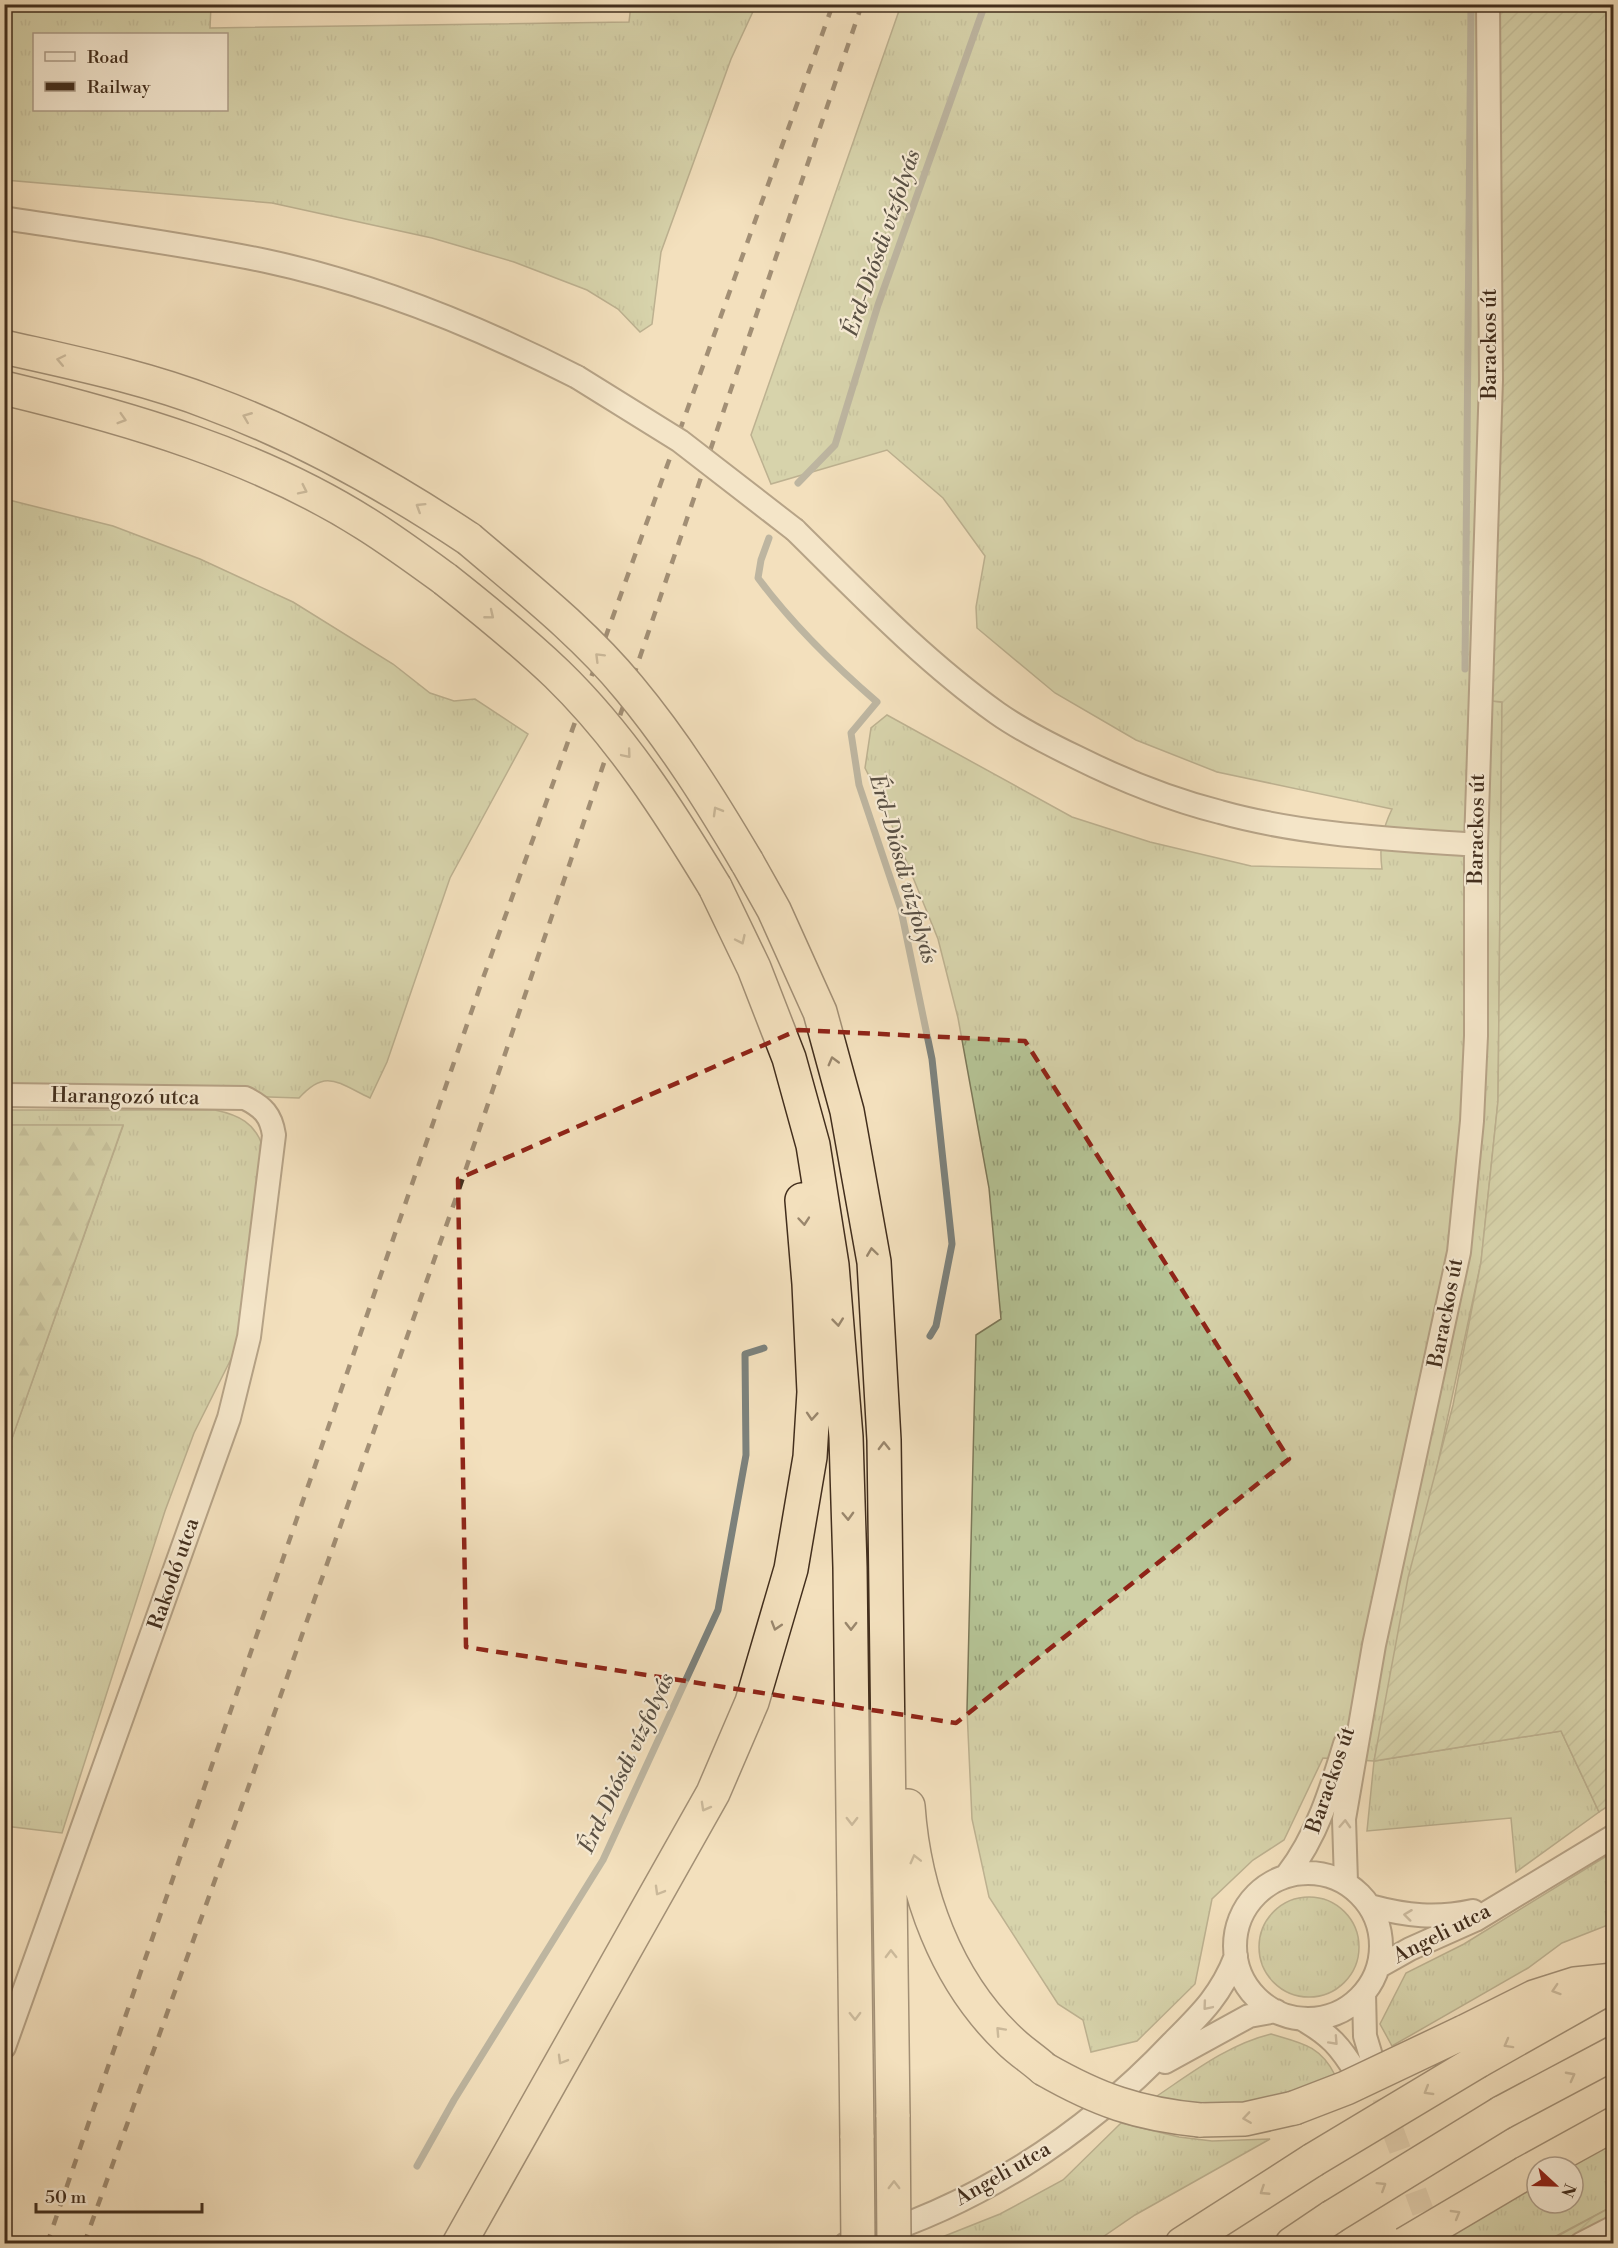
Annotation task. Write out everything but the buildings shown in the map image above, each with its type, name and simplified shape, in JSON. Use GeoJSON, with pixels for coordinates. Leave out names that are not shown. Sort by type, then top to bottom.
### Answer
{"type":"FeatureCollection","features":[{"type":"Feature","properties":{"kind":"highway"},"geometry":{"type":"LineString","coordinates":[[4,347],[92,366],[153,383],[277,429],[384,485],[469,539],[538,597],[628,687],[707,794],[778,920],[820,1012],[847,1111],[867,1216],[879,1330],[887,1659],[894,2244]]}},
{"type":"Feature","properties":{"kind":"highway"},"geometry":{"type":"LineString","coordinates":[[4,388],[155,429],[261,469],[365,523],[445,579],[508,630],[558,675],[598,720],[671,813],[715,887],[754,968],[789,1058],[813,1145],[832,1265],[846,1437],[850,1567],[858,2244]]}},
{"type":"Feature","properties":{"kind":"highway"},"geometry":{"type":"LineString","coordinates":[[459,2244],[713,1793],[752,1702],[791,1569],[810,1457],[814,1392],[809,1284],[789,1058]]}},
{"type":"Feature","properties":{"kind":"highway"},"geometry":{"type":"LineString","coordinates":[[887,1659],[905,1764],[910,1837],[926,1903],[942,1945],[959,1977],[993,2024],[1010,2042],[1044,2069],[1076,2087],[1118,2105],[1155,2115],[1200,2120],[1245,2119],[1294,2108],[1471,2046],[1614,1983]]}},
{"type":"Feature","properties":{"kind":"highway"},"geometry":{"type":"LineString","coordinates":[[1182,2244],[1313,2160],[1471,2046]]}},
{"type":"Feature","properties":{"kind":"highway"},"geometry":{"type":"LineString","coordinates":[[1292,2244],[1501,2114],[1614,2053]]}},
{"type":"Feature","properties":{"kind":"highway"},"geometry":{"type":"LineString","coordinates":[[1405,2244],[1525,2173],[1614,2124]]}},
{"type":"Feature","properties":{"kind":"street","name":"Barackos út"},"geometry":{"type":"LineString","coordinates":[[1346,1882],[1344,1819],[1374,1645],[1459,1252],[1470,1144],[1476,1036],[1476,846],[1491,380],[1488,4]]}},
{"type":"Feature","properties":{"kind":"street"},"geometry":{"type":"LineString","coordinates":[[4,218],[266,261],[334,279],[420,307],[508,342],[577,377],[680,441],[726,474],[795,530],[873,607],[965,689],[1009,720],[1116,777],[1222,813],[1277,824],[1330,832],[1476,846]]}},
{"type":"Feature","properties":{"kind":"street","name":"Harangozó utca"},"geometry":{"type":"LineString","coordinates":[[4,1095],[245,1098]]}},
{"type":"Feature","properties":{"kind":"street","name":"Rakodó utca"},"geometry":{"type":"LineString","coordinates":[[4,2047],[94,1801],[237,1389],[258,1282],[274,1135],[271,1118],[259,1105],[245,1098]]}},
{"type":"Feature","properties":{"kind":"street","name":"Barackos út"},"geometry":{"type":"LineString","coordinates":[[1287,1875],[1306,1851],[1330,1790],[1374,1645]]}},
{"type":"Feature","properties":{"kind":"street","name":"Angeli utca"},"geometry":{"type":"LineString","coordinates":[[1378,1967],[1410,1949],[1475,1920],[1614,1836]]}},
{"type":"Feature","properties":{"kind":"street"},"geometry":{"type":"LineString","coordinates":[[1302,2019],[1332,2015],[1355,2004],[1364,1993],[1378,1967],[1382,1949],[1380,1928],[1370,1906],[1360,1893],[1346,1882],[1317,1872],[1287,1875],[1258,1893],[1247,1906],[1239,1922],[1236,1956],[1240,1974],[1246,1985],[1264,2004],[1276,2011],[1302,2019],[1333,2040],[1365,2070],[1364,1993]]}},
{"type":"Feature","properties":{"kind":"street","name":"Angeli utca"},"geometry":{"type":"LineString","coordinates":[[1370,1906],[1408,1916],[1443,1917],[1506,1901]]}},
{"type":"Feature","properties":{"kind":"street","name":"Angeli utca"},"geometry":{"type":"LineString","coordinates":[[846,2244],[903,2226],[1009,2175],[1048,2149],[1143,2074],[1205,2010],[1226,1983],[1236,1956]]}},
{"type":"Feature","properties":{"kind":"street","name":"Angeli utca"},"geometry":{"type":"LineString","coordinates":[[1143,2074],[1240,2020],[1276,2011]]}},
{"type":"Feature","properties":{"kind":"street"},"geometry":{"type":"LineString","coordinates":[[1581,2244],[1614,2228]]}},
{"type":"Feature","properties":{"kind":"highlighted area"},"geometry":{"type":"Polygon","coordinates":[[[798,1030],[1025,1041],[1289,1459],[956,1723],[466,1647],[458,1179],[798,1030]]]}},
{"type":"Feature","properties":{"kind":"green space"},"geometry":{"type":"Polygon","coordinates":[[[5,4],[211,5],[210,28],[629,22],[631,5],[756,5],[731,59],[661,252],[652,324],[640,332],[618,309],[587,290],[514,262],[432,238],[272,203],[5,180],[5,4]]]}},
{"type":"Feature","properties":{"kind":"green space"},"geometry":{"type":"Polygon","coordinates":[[[901,5],[1479,5],[1479,451],[1471,699],[1502,702],[1498,1101],[1481,1262],[1374,1761],[1323,1758],[1284,1840],[1253,1860],[1212,1899],[1195,1984],[1137,2041],[1091,2052],[1083,2020],[1058,2004],[989,1897],[972,1819],[967,1710],[976,1335],[1001,1319],[989,1188],[958,1018],[938,939],[884,806],[865,768],[871,728],[887,715],[1072,817],[1150,842],[1251,866],[1382,869],[1382,838],[1392,809],[1217,772],[1136,740],[1055,693],[977,628],[976,607],[985,556],[943,498],[887,450],[771,484],[751,435],[901,5]]]}},
{"type":"Feature","properties":{"kind":"green space"},"geometry":{"type":"Polygon","coordinates":[[[1479,5],[1613,5],[1613,1803],[1599,1812],[1561,1731],[1374,1761],[1408,1578],[1453,1405],[1481,1262],[1498,1101],[1502,702],[1471,699],[1479,451],[1479,5]]]}},
{"type":"Feature","properties":{"kind":"green space"},"geometry":{"type":"Polygon","coordinates":[[[5,499],[113,526],[200,559],[293,602],[393,664],[430,693],[454,701],[475,699],[528,734],[450,878],[387,1062],[370,1098],[333,1081],[317,1083],[299,1098],[5,1088],[5,499]]]}},
{"type":"Feature","properties":{"kind":"green space"},"geometry":{"type":"Polygon","coordinates":[[[5,1110],[215,1110],[245,1121],[260,1139],[263,1147],[245,1310],[232,1357],[194,1433],[165,1511],[62,1833],[5,1826],[5,1458],[123,1126],[5,1125],[5,1110]]]}},
{"type":"Feature","properties":{"kind":"green space"},"geometry":{"type":"Polygon","coordinates":[[[4,1125],[123,1125],[5,1458],[4,1125]]]}},
{"type":"Feature","properties":{"kind":"green space"},"geometry":{"type":"Polygon","coordinates":[[[1561,1731],[1599,1812],[1516,1872],[1511,1818],[1367,1831],[1374,1761],[1561,1731]]]}},
{"type":"Feature","properties":{"kind":"green space"},"geometry":{"type":"Polygon","coordinates":[[[1613,1852],[1613,1923],[1562,1943],[1528,1968],[1392,2046],[1380,2024],[1406,1973],[1464,1944],[1613,1852]]]}},
{"type":"Feature","properties":{"kind":"green space"},"geometry":{"type":"Polygon","coordinates":[[[1309,1897],[1337,1905],[1351,1919],[1359,1947],[1351,1975],[1337,1989],[1309,1997],[1281,1989],[1267,1975],[1259,1947],[1267,1919],[1281,1905],[1309,1897]]]}},
{"type":"Feature","properties":{"kind":"green space"},"geometry":{"type":"Polygon","coordinates":[[[1271,2034],[1300,2043],[1316,2051],[1335,2075],[1305,2087],[1234,2105],[1195,2107],[1151,2100],[1223,2053],[1271,2034]]]}},
{"type":"Feature","properties":{"kind":"green space"},"geometry":{"type":"Polygon","coordinates":[[[1121,2123],[1179,2137],[1212,2141],[1270,2139],[1135,2215],[1094,2243],[927,2243],[1000,2214],[1063,2180],[1121,2123]]]}},
{"type":"Feature","properties":{"kind":"green space"},"geometry":{"type":"Polygon","coordinates":[[[1613,2136],[1613,2206],[1543,2243],[1426,2244],[1525,2187],[1525,2215],[1585,2215],[1585,2155],[1580,2155],[1613,2136]]]}},
{"type":"Feature","properties":{"kind":"green space"},"geometry":{"type":"Polygon","coordinates":[[[1613,2206],[1613,2243],[1543,2244],[1613,2206]]]}},
{"type":"Feature","properties":{"kind":"waterway","name":"Érd-Diósdi vízfolyás"},"geometry":{"type":"LineString","coordinates":[[798,483],[835,445],[878,305],[985,4]]}},
{"type":"Feature","properties":{"kind":"waterway"},"geometry":{"type":"LineString","coordinates":[[1465,669],[1471,4]]}},
{"type":"Feature","properties":{"kind":"waterway","name":"Érd-Diósdi vízfolyás"},"geometry":{"type":"LineString","coordinates":[[769,538],[761,560],[758,578],[814,643],[877,702],[851,733],[859,785],[901,910],[932,1059],[952,1244],[936,1326],[930,1336]]}},
{"type":"Feature","properties":{"kind":"waterway","name":"Érd-Diósdi vízfolyás"},"geometry":{"type":"LineString","coordinates":[[417,2166],[454,2100],[603,1860],[718,1610],[746,1455],[745,1354],[764,1348]]}},
{"type":"Feature","properties":{"kind":"tunnel"},"geometry":{"type":"LineString","coordinates":[[1374,2066],[1393,2131],[1434,2241]]}},
{"type":"Feature","properties":{"kind":"railway"},"geometry":{"type":"LineString","coordinates":[[47,2244],[482,981],[833,4]]}},
{"type":"Feature","properties":{"kind":"railway"},"geometry":{"type":"LineString","coordinates":[[84,2244],[247,1791],[457,1195],[862,4]]}}]}
